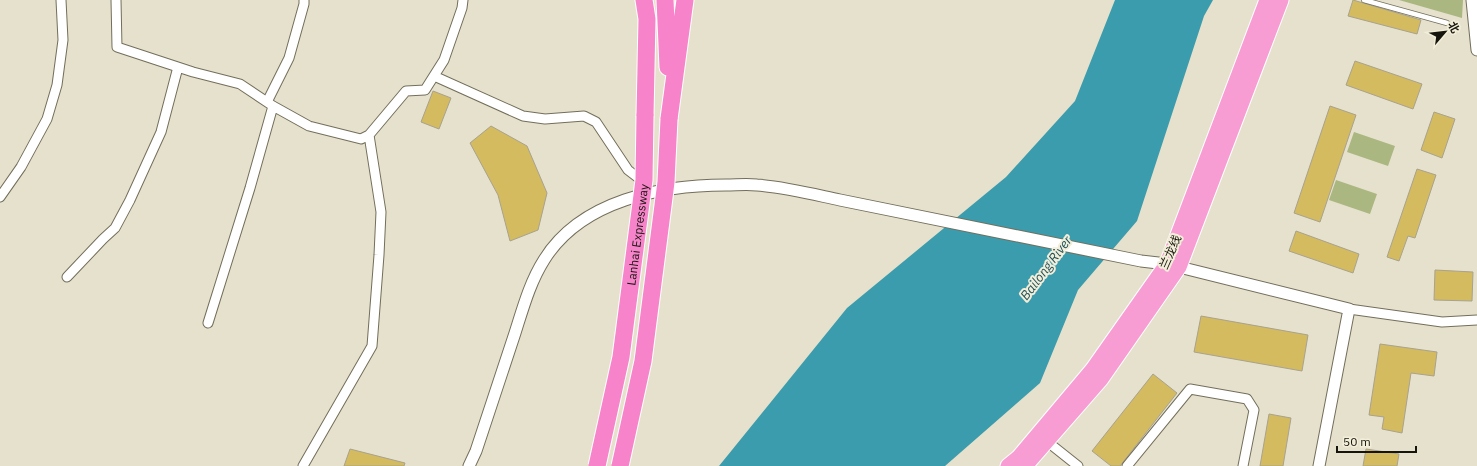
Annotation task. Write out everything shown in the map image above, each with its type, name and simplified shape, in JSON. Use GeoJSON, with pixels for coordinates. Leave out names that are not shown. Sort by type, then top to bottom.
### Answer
{"type":"FeatureCollection","features":[{"type":"Feature","properties":{"kind":"highway","name":"Lanhai Expressway"},"geometry":{"type":"LineString","coordinates":[[597,466],[621,357],[644,180],[646,19],[644,0]]}},
{"type":"Feature","properties":{"kind":"highway","name":"Lanhai Expressway"},"geometry":{"type":"LineString","coordinates":[[620,466],[643,361],[666,182],[669,119],[665,0]]}},
{"type":"Feature","properties":{"kind":"highway"},"geometry":{"type":"LineString","coordinates":[[669,119],[685,0]]}},
{"type":"Feature","properties":{"kind":"highway","name":"兰龙线"},"geometry":{"type":"LineString","coordinates":[[1173,266],[1267,0]]}},
{"type":"Feature","properties":{"kind":"highway","name":"兰龙线"},"geometry":{"type":"LineString","coordinates":[[1025,466],[1043,437],[1093,369],[1173,266],[1281,0]]}},
{"type":"Feature","properties":{"kind":"highway","name":"兰龙线"},"geometry":{"type":"LineString","coordinates":[[1008,466],[1043,437]]}},
{"type":"Feature","properties":{"kind":"street"},"geometry":{"type":"LineString","coordinates":[[0,197],[21,167],[48,119],[57,85],[63,40],[61,0]]}},
{"type":"Feature","properties":{"kind":"street"},"geometry":{"type":"LineString","coordinates":[[116,0],[117,47],[178,67],[240,84],[270,104],[309,126],[361,139],[369,136],[406,91],[425,90],[444,60],[462,8],[463,0]]}},
{"type":"Feature","properties":{"kind":"street"},"geometry":{"type":"LineString","coordinates":[[208,323],[250,188],[270,104],[290,58],[304,0]]}},
{"type":"Feature","properties":{"kind":"street"},"geometry":{"type":"LineString","coordinates":[[1472,0],[1477,50]]}},
{"type":"Feature","properties":{"kind":"street"},"geometry":{"type":"LineString","coordinates":[[67,277],[102,239],[115,228],[130,200],[161,132],[178,67]]}},
{"type":"Feature","properties":{"kind":"street"},"geometry":{"type":"LineString","coordinates":[[434,76],[523,116],[545,119],[584,116],[596,122],[628,170],[645,182],[653,191]]}},
{"type":"Feature","properties":{"kind":"street"},"geometry":{"type":"LineString","coordinates":[[303,466],[372,346],[380,255],[381,212],[369,136]]}},
{"type":"Feature","properties":{"kind":"street"},"geometry":{"type":"LineString","coordinates":[[469,466],[476,451],[530,288],[544,260],[561,238],[585,219],[617,202],[653,191],[707,185],[755,184],[795,190],[1140,261],[1173,266],[1349,309],[1442,322],[1477,320]]}},
{"type":"Feature","properties":{"kind":"street"},"geometry":{"type":"LineString","coordinates":[[1319,466],[1349,309]]}},
{"type":"Feature","properties":{"kind":"street"},"geometry":{"type":"LineString","coordinates":[[1127,466],[1190,390],[1247,399],[1254,410],[1243,466]]}},
{"type":"Feature","properties":{"kind":"street"},"geometry":{"type":"LineString","coordinates":[[1043,437],[1078,466]]}},
{"type":"Feature","properties":{"kind":"lane"},"geometry":{"type":"LineString","coordinates":[[1364,0],[1447,23]]}},
{"type":"Feature","properties":{"kind":"green space"},"geometry":{"type":"Polygon","coordinates":[[[1399,0],[1463,0],[1462,18],[1399,0]]]}},
{"type":"Feature","properties":{"kind":"green space"},"geometry":{"type":"Polygon","coordinates":[[[1354,132],[1395,146],[1388,166],[1347,152],[1354,132]]]}},
{"type":"Feature","properties":{"kind":"green space"},"geometry":{"type":"Polygon","coordinates":[[[1336,180],[1377,194],[1370,214],[1329,200],[1336,180]]]}},
{"type":"Feature","properties":{"kind":"water","name":"Bailong River"},"geometry":{"type":"Polygon","coordinates":[[[1115,0],[1213,0],[1204,16],[1137,221],[1078,290],[1040,383],[945,466],[719,466],[847,308],[1006,177],[1075,101],[1115,0]]]}},
{"type":"Feature","properties":{"kind":"building"},"geometry":{"type":"Polygon","coordinates":[[[1353,0],[1421,20],[1417,34],[1348,16],[1353,0]]]}},
{"type":"Feature","properties":{"kind":"building"},"geometry":{"type":"Polygon","coordinates":[[[1355,61],[1422,84],[1413,109],[1346,85],[1355,61]]]}},
{"type":"Feature","properties":{"kind":"building"},"geometry":{"type":"Polygon","coordinates":[[[433,91],[451,98],[439,129],[421,122],[433,91]]]}},
{"type":"Feature","properties":{"kind":"building"},"geometry":{"type":"Polygon","coordinates":[[[1330,106],[1356,115],[1320,222],[1294,213],[1330,106]]]}},
{"type":"Feature","properties":{"kind":"building"},"geometry":{"type":"Polygon","coordinates":[[[1434,112],[1455,119],[1442,158],[1421,150],[1434,112]]]}},
{"type":"Feature","properties":{"kind":"building"},"geometry":{"type":"Polygon","coordinates":[[[491,126],[527,146],[547,193],[538,230],[510,241],[498,195],[470,143],[491,126]]]}},
{"type":"Feature","properties":{"kind":"building"},"geometry":{"type":"Polygon","coordinates":[[[1417,169],[1436,175],[1415,238],[1408,236],[1399,261],[1387,257],[1417,169]]]}},
{"type":"Feature","properties":{"kind":"building"},"geometry":{"type":"Polygon","coordinates":[[[1296,231],[1359,254],[1353,273],[1289,251],[1296,231]]]}},
{"type":"Feature","properties":{"kind":"building"},"geometry":{"type":"Polygon","coordinates":[[[1435,270],[1473,272],[1472,301],[1434,300],[1435,270]]]}},
{"type":"Feature","properties":{"kind":"building"},"geometry":{"type":"Polygon","coordinates":[[[1201,316],[1308,335],[1302,371],[1194,352],[1201,316]]]}},
{"type":"Feature","properties":{"kind":"building"},"geometry":{"type":"Polygon","coordinates":[[[1380,344],[1437,352],[1434,376],[1411,373],[1402,433],[1382,429],[1384,417],[1369,415],[1380,344]]]}},
{"type":"Feature","properties":{"kind":"building"},"geometry":{"type":"Polygon","coordinates":[[[1153,374],[1177,393],[1120,466],[1111,466],[1092,451],[1153,374]]]}},
{"type":"Feature","properties":{"kind":"building"},"geometry":{"type":"Polygon","coordinates":[[[1269,414],[1291,418],[1283,466],[1260,466],[1269,414]]]}},
{"type":"Feature","properties":{"kind":"building"},"geometry":{"type":"Polygon","coordinates":[[[350,449],[405,463],[404,466],[344,466],[350,449]]]}},
{"type":"Feature","properties":{"kind":"building"},"geometry":{"type":"Polygon","coordinates":[[[1366,449],[1399,454],[1397,466],[1363,466],[1366,449]]]}}]}
